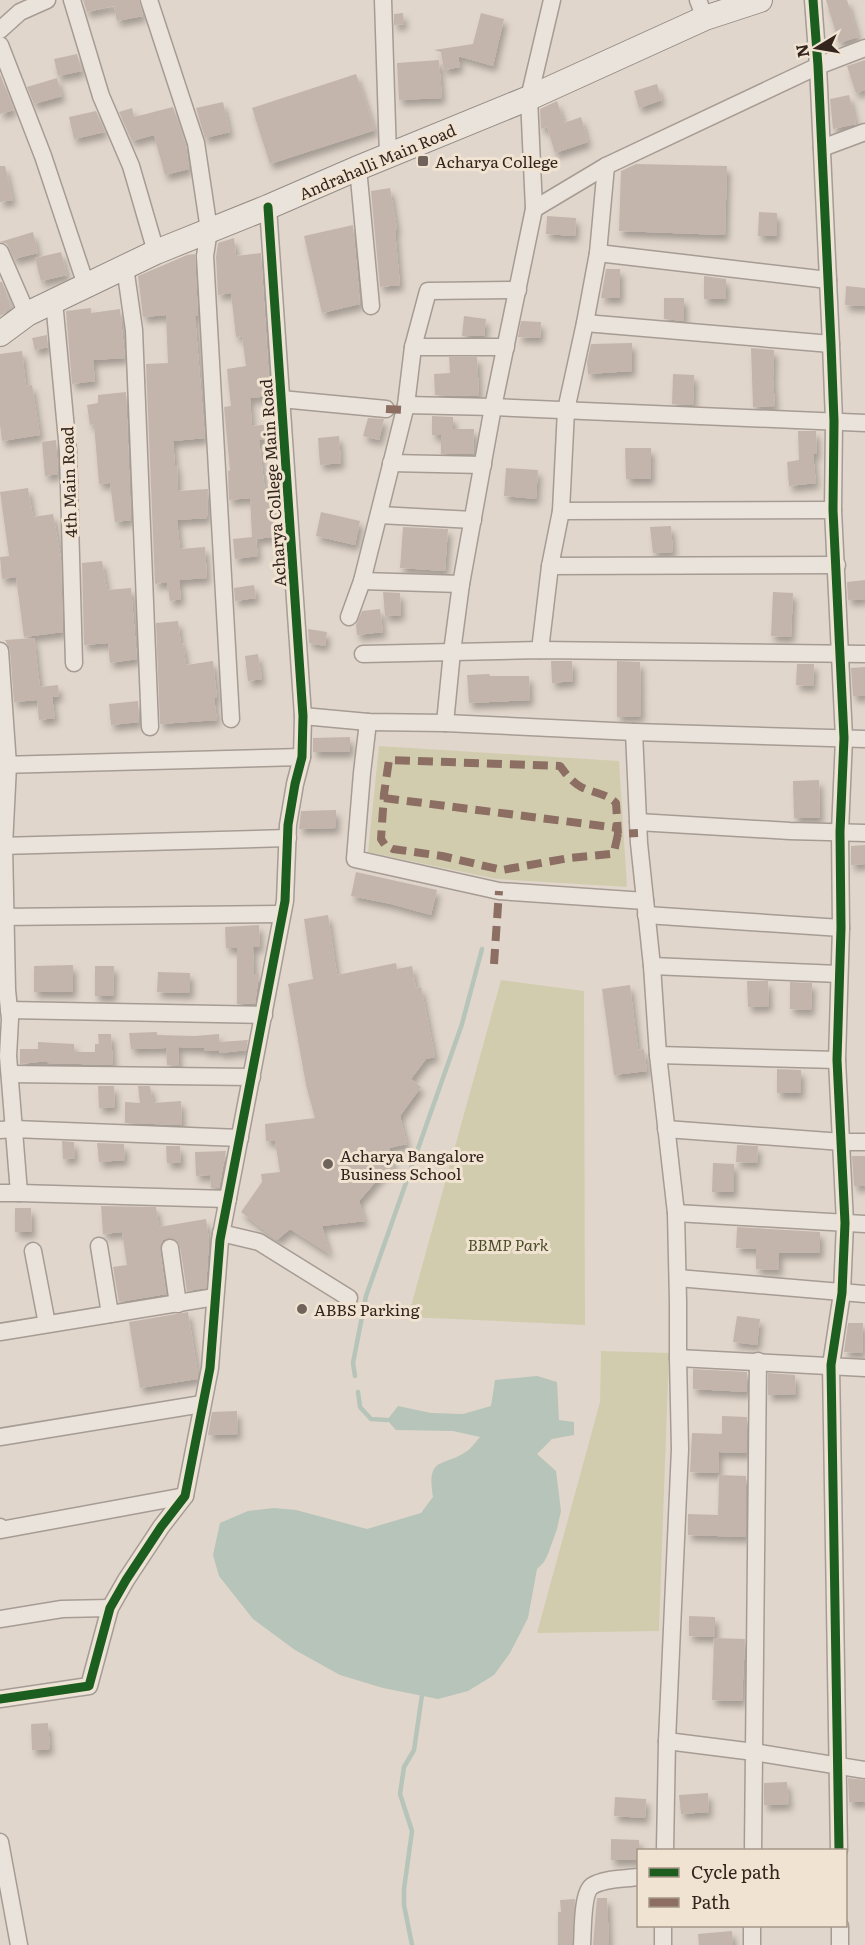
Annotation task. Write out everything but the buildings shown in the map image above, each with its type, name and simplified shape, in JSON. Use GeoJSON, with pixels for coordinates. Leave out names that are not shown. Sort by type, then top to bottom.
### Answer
{"type":"FeatureCollection","features":[{"type":"Feature","properties":{"kind":"main road","name":"Andrahalli Main Road"},"geometry":{"type":"LineString","coordinates":[[0,334],[27,314],[156,252],[529,98],[701,9],[760,0]]}},
{"type":"Feature","properties":{"kind":"street"},"geometry":{"type":"LineString","coordinates":[[0,30],[20,12],[47,0]]}},
{"type":"Feature","properties":{"kind":"street"},"geometry":{"type":"LineString","coordinates":[[72,0],[101,96],[131,166],[156,252]]}},
{"type":"Feature","properties":{"kind":"street"},"geometry":{"type":"LineString","coordinates":[[149,0],[196,143],[209,230],[205,256],[231,718]]}},
{"type":"Feature","properties":{"kind":"street"},"geometry":{"type":"LineString","coordinates":[[383,0],[388,156]]}},
{"type":"Feature","properties":{"kind":"street"},"geometry":{"type":"LineString","coordinates":[[445,723],[461,584],[493,406],[534,208],[529,98],[552,0]]}},
{"type":"Feature","properties":{"kind":"street"},"geometry":{"type":"LineString","coordinates":[[813,0],[831,344],[834,421],[833,510],[844,738],[840,832],[841,928],[837,1060],[845,1223],[842,1293],[831,1365],[839,1849]]}},
{"type":"Feature","properties":{"kind":"street"},"geometry":{"type":"LineString","coordinates":[[0,45],[43,156],[86,285]]}},
{"type":"Feature","properties":{"kind":"street"},"geometry":{"type":"LineString","coordinates":[[534,208],[606,166],[818,66],[865,48]]}},
{"type":"Feature","properties":{"kind":"street"},"geometry":{"type":"LineString","coordinates":[[822,148],[865,132]]}},
{"type":"Feature","properties":{"kind":"street"},"geometry":{"type":"LineString","coordinates":[[540,650],[550,566],[561,511],[566,410],[598,253],[606,166]]}},
{"type":"Feature","properties":{"kind":"street"},"geometry":{"type":"LineString","coordinates":[[358,168],[371,306]]}},
{"type":"Feature","properties":{"kind":"street","name":"Acharya College Main Road"},"geometry":{"type":"LineString","coordinates":[[185,1496],[210,1368],[222,1233],[282,914],[288,838],[295,784],[302,758],[303,716],[268,207]]}},
{"type":"Feature","properties":{"kind":"street"},"geometry":{"type":"LineString","coordinates":[[0,252],[27,314]]}},
{"type":"Feature","properties":{"kind":"street"},"geometry":{"type":"LineString","coordinates":[[598,253],[828,280]]}},
{"type":"Feature","properties":{"kind":"street"},"geometry":{"type":"LineString","coordinates":[[125,267],[134,330],[150,726]]}},
{"type":"Feature","properties":{"kind":"street"},"geometry":{"type":"LineString","coordinates":[[349,617],[362,581],[406,405],[413,347],[428,291],[518,290]]}},
{"type":"Feature","properties":{"kind":"street","name":"4th Main Road"},"geometry":{"type":"LineString","coordinates":[[54,301],[68,451],[74,663]]}},
{"type":"Feature","properties":{"kind":"street"},"geometry":{"type":"LineString","coordinates":[[585,323],[831,344]]}},
{"type":"Feature","properties":{"kind":"street"},"geometry":{"type":"LineString","coordinates":[[413,347],[506,348]]}},
{"type":"Feature","properties":{"kind":"street"},"geometry":{"type":"LineString","coordinates":[[281,399],[386,409]]}},
{"type":"Feature","properties":{"kind":"street"},"geometry":{"type":"LineString","coordinates":[[406,405],[493,406],[865,423]]}},
{"type":"Feature","properties":{"kind":"street"},"geometry":{"type":"LineString","coordinates":[[391,462],[483,465]]}},
{"type":"Feature","properties":{"kind":"street"},"geometry":{"type":"LineString","coordinates":[[561,511],[833,510]]}},
{"type":"Feature","properties":{"kind":"street"},"geometry":{"type":"LineString","coordinates":[[379,516],[473,520]]}},
{"type":"Feature","properties":{"kind":"street"},"geometry":{"type":"LineString","coordinates":[[550,566],[837,566]]}},
{"type":"Feature","properties":{"kind":"street"},"geometry":{"type":"LineString","coordinates":[[362,581],[461,584]]}},
{"type":"Feature","properties":{"kind":"street"},"geometry":{"type":"LineString","coordinates":[[363,654],[540,650],[865,654]]}},
{"type":"Feature","properties":{"kind":"street"},"geometry":{"type":"LineString","coordinates":[[0,651],[4,765],[2,846],[4,990],[9,1010],[4,1056],[10,1074],[7,1129],[19,1193]]}},
{"type":"Feature","properties":{"kind":"street"},"geometry":{"type":"LineString","coordinates":[[303,716],[368,722],[865,739]]}},
{"type":"Feature","properties":{"kind":"street"},"geometry":{"type":"LineString","coordinates":[[368,722],[355,859],[499,891],[841,928]]}},
{"type":"Feature","properties":{"kind":"street"},"geometry":{"type":"LineString","coordinates":[[634,732],[638,822],[658,1055],[676,1213],[678,1278],[680,1449],[667,1741],[665,1849]]}},
{"type":"Feature","properties":{"kind":"street"},"geometry":{"type":"LineString","coordinates":[[4,765],[302,758]]}},
{"type":"Feature","properties":{"kind":"street"},"geometry":{"type":"LineString","coordinates":[[638,822],[865,833]]}},
{"type":"Feature","properties":{"kind":"street"},"geometry":{"type":"LineString","coordinates":[[2,846],[288,838]]}},
{"type":"Feature","properties":{"kind":"street"},"geometry":{"type":"LineString","coordinates":[[3,917],[282,914]]}},
{"type":"Feature","properties":{"kind":"street"},"geometry":{"type":"LineString","coordinates":[[652,966],[839,974]]}},
{"type":"Feature","properties":{"kind":"street"},"geometry":{"type":"LineString","coordinates":[[9,1010],[264,1015]]}},
{"type":"Feature","properties":{"kind":"street"},"geometry":{"type":"LineString","coordinates":[[658,1055],[837,1060]]}},
{"type":"Feature","properties":{"kind":"street"},"geometry":{"type":"LineString","coordinates":[[10,1074],[252,1077]]}},
{"type":"Feature","properties":{"kind":"street"},"geometry":{"type":"LineString","coordinates":[[7,1129],[240,1137]]}},
{"type":"Feature","properties":{"kind":"street"},"geometry":{"type":"LineString","coordinates":[[666,1130],[865,1142]]}},
{"type":"Feature","properties":{"kind":"street"},"geometry":{"type":"LineString","coordinates":[[0,1193],[228,1199]]}},
{"type":"Feature","properties":{"kind":"street"},"geometry":{"type":"LineString","coordinates":[[676,1213],[865,1224]]}},
{"type":"Feature","properties":{"kind":"street"},"geometry":{"type":"LineString","coordinates":[[222,1233],[259,1242],[349,1298]]}},
{"type":"Feature","properties":{"kind":"street"},"geometry":{"type":"LineString","coordinates":[[99,1245],[110,1314]]}},
{"type":"Feature","properties":{"kind":"street"},"geometry":{"type":"LineString","coordinates":[[170,1248],[178,1304]]}},
{"type":"Feature","properties":{"kind":"street"},"geometry":{"type":"LineString","coordinates":[[33,1251],[46,1324]]}},
{"type":"Feature","properties":{"kind":"street"},"geometry":{"type":"LineString","coordinates":[[678,1278],[865,1294]]}},
{"type":"Feature","properties":{"kind":"street"},"geometry":{"type":"LineString","coordinates":[[0,1332],[215,1298]]}},
{"type":"Feature","properties":{"kind":"street"},"geometry":{"type":"LineString","coordinates":[[678,1358],[865,1368]]}},
{"type":"Feature","properties":{"kind":"street"},"geometry":{"type":"LineString","coordinates":[[753,1849],[758,1361]]}},
{"type":"Feature","properties":{"kind":"street"},"geometry":{"type":"LineString","coordinates":[[0,1437],[202,1404]]}},
{"type":"Feature","properties":{"kind":"street"},"geometry":{"type":"LineString","coordinates":[[0,1529],[185,1496]]}},
{"type":"Feature","properties":{"kind":"street"},"geometry":{"type":"LineString","coordinates":[[0,1699],[89,1686],[110,1608],[161,1527],[185,1496]]}},
{"type":"Feature","properties":{"kind":"street"},"geometry":{"type":"LineString","coordinates":[[0,1619],[62,1609],[110,1608]]}},
{"type":"Feature","properties":{"kind":"street"},"geometry":{"type":"LineString","coordinates":[[667,1741],[865,1770]]}},
{"type":"Feature","properties":{"kind":"street"},"geometry":{"type":"LineString","coordinates":[[0,1842],[7,1918],[19,1945]]}},
{"type":"Feature","properties":{"kind":"street"},"geometry":{"type":"LineString","coordinates":[[582,1945],[587,1894],[591,1887],[603,1881],[637,1877]]}},
{"type":"Feature","properties":{"kind":"street"},"geometry":{"type":"LineString","coordinates":[[663,1927],[663,1945]]}},
{"type":"Feature","properties":{"kind":"street"},"geometry":{"type":"LineString","coordinates":[[752,1927],[752,1945]]}},
{"type":"Feature","properties":{"kind":"street"},"geometry":{"type":"LineString","coordinates":[[840,1927],[840,1945]]}},
{"type":"Feature","properties":{"kind":"green space"},"geometry":{"type":"Polygon","coordinates":[[[379,746],[619,761],[627,887],[496,879],[368,852],[379,746]]]}},
{"type":"Feature","properties":{"kind":"green space","name":"BBMP Park"},"geometry":{"type":"Polygon","coordinates":[[[501,980],[584,991],[585,1325],[408,1317],[501,980]]]}},
{"type":"Feature","properties":{"kind":"green space"},"geometry":{"type":"Polygon","coordinates":[[[601,1351],[669,1353],[659,1631],[537,1633],[600,1402],[601,1351]]]}},
{"type":"Feature","properties":{"kind":"shaded area"},"geometry":{"type":"Polygon","coordinates":[[[537,1376],[557,1382],[559,1420],[574,1422],[574,1435],[552,1439],[537,1454],[556,1471],[561,1511],[548,1554],[537,1569],[528,1618],[510,1653],[494,1675],[468,1691],[438,1699],[383,1688],[340,1675],[295,1650],[253,1619],[219,1576],[213,1555],[220,1523],[248,1511],[274,1508],[296,1510],[367,1529],[421,1513],[433,1497],[431,1484],[434,1468],[467,1451],[480,1437],[453,1431],[396,1430],[387,1420],[398,1406],[431,1413],[463,1414],[491,1406],[495,1380],[537,1376]]]}},
{"type":"Feature","properties":{"kind":"waterway"},"geometry":{"type":"LineString","coordinates":[[355,1376],[353,1363],[366,1296],[462,1024],[482,949]]}},
{"type":"Feature","properties":{"kind":"waterway"},"geometry":{"type":"LineString","coordinates":[[358,1392],[360,1407],[371,1419],[387,1420]]}},
{"type":"Feature","properties":{"kind":"waterway"},"geometry":{"type":"LineString","coordinates":[[412,1945],[404,1905],[412,1831],[400,1794],[404,1767],[414,1750],[422,1695]]}},
{"type":"Feature","properties":{"kind":"marked path"},"geometry":{"type":"LineString","coordinates":[[386,409],[404,410]]}},
{"type":"Feature","properties":{"kind":"marked path"},"geometry":{"type":"LineString","coordinates":[[618,834],[614,852],[611,854],[569,858],[502,870],[442,856],[393,849],[385,845],[381,839],[389,760],[560,766],[578,785],[608,797],[616,803],[618,834],[638,833]]}},
{"type":"Feature","properties":{"kind":"marked path"},"geometry":{"type":"LineString","coordinates":[[384,798],[618,828]]}},
{"type":"Feature","properties":{"kind":"marked path"},"geometry":{"type":"LineString","coordinates":[[494,964],[499,891]]}},
{"type":"Feature","properties":{"kind":"cycle path"},"geometry":{"type":"LineString","coordinates":[[813,0],[831,344],[834,421],[833,510],[844,738],[840,832],[841,928],[837,1060],[845,1223],[842,1293],[831,1365],[839,1849]]}},
{"type":"Feature","properties":{"kind":"cycle path"},"geometry":{"type":"LineString","coordinates":[[0,1699],[89,1686],[110,1608],[161,1527],[185,1496],[210,1368],[220,1240],[285,901],[288,825],[302,757],[303,716],[268,207]]}},
{"type":"Feature","properties":{"kind":"place","name":"Acharya College"},"geometry":{"type":"Point","coordinates":[423,161]}},
{"type":"Feature","properties":{"kind":"place","name":"Acharya Bangalore Business School"},"geometry":{"type":"Point","coordinates":[328,1164]}},
{"type":"Feature","properties":{"kind":"place","name":"ABBS Parking"},"geometry":{"type":"Point","coordinates":[302,1309]}}]}
